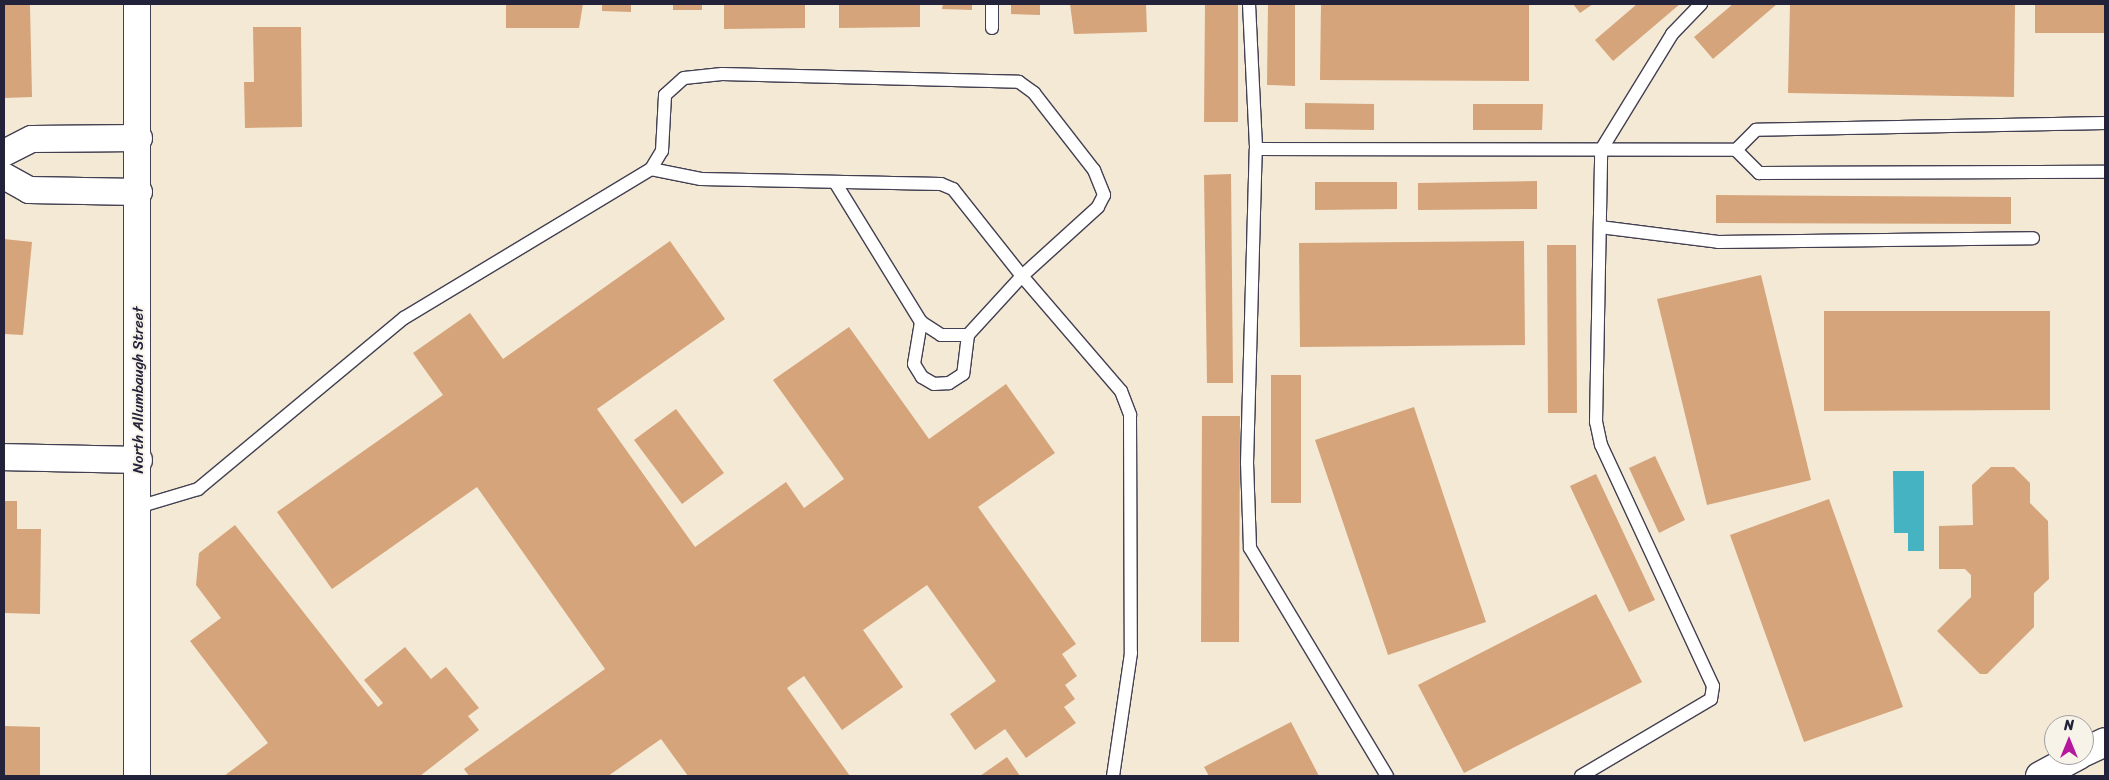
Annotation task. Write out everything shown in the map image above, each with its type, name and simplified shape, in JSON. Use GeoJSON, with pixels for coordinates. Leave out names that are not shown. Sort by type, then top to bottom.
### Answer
{"type":"FeatureCollection","features":[{"type":"Feature","properties":{"kind":"highway"},"geometry":{"type":"LineString","coordinates":[[2040,776],[2060,765]]}},
{"type":"Feature","properties":{"kind":"street","name":"North Allumbaugh Street"},"geometry":{"type":"LineString","coordinates":[[137,4],[139,138],[137,776]]}},
{"type":"Feature","properties":{"kind":"street"},"geometry":{"type":"LineString","coordinates":[[4,153],[32,139],[139,138]]}},
{"type":"Feature","properties":{"kind":"street"},"geometry":{"type":"LineString","coordinates":[[4,176],[29,190],[139,192]]}},
{"type":"Feature","properties":{"kind":"street"},"geometry":{"type":"LineString","coordinates":[[4,457],[139,460]]}},
{"type":"Feature","properties":{"kind":"lane"},"geometry":{"type":"LineString","coordinates":[[992,4],[992,28]]}},
{"type":"Feature","properties":{"kind":"lane"},"geometry":{"type":"LineString","coordinates":[[1249,4],[1256,149],[1247,463],[1250,548],[1387,776]]}},
{"type":"Feature","properties":{"kind":"lane"},"geometry":{"type":"LineString","coordinates":[[1581,776],[1711,699],[1713,686],[1601,445],[1596,422],[1601,150],[1672,34],[1701,4]]}},
{"type":"Feature","properties":{"kind":"lane"},"geometry":{"type":"LineString","coordinates":[[138,507],[198,489],[404,318],[651,169],[662,151],[665,95],[684,78],[722,74],[1019,82],[1034,93],[1094,170],[1104,194],[1098,208],[1022,276],[968,335],[963,374],[949,383],[934,384],[922,377],[914,364],[921,322]]}},
{"type":"Feature","properties":{"kind":"lane"},"geometry":{"type":"LineString","coordinates":[[1256,149],[1736,150],[1756,130],[2105,123]]}},
{"type":"Feature","properties":{"kind":"lane"},"geometry":{"type":"LineString","coordinates":[[1736,150],[1759,173],[2105,172]]}},
{"type":"Feature","properties":{"kind":"lane"},"geometry":{"type":"LineString","coordinates":[[651,169],[701,179],[941,184],[953,189],[1022,276],[1120,390],[1130,415],[1131,653],[1113,776]]}},
{"type":"Feature","properties":{"kind":"lane"},"geometry":{"type":"LineString","coordinates":[[835,182],[921,322],[941,335],[968,335]]}},
{"type":"Feature","properties":{"kind":"lane"},"geometry":{"type":"LineString","coordinates":[[1600,227],[1718,242],[2033,238]]}},
{"type":"Feature","properties":{"kind":"water"},"geometry":{"type":"Polygon","coordinates":[[[1893,471],[1924,471],[1924,551],[1908,551],[1908,533],[1894,533],[1893,471]]]}},
{"type":"Feature","properties":{"kind":"building"},"geometry":{"type":"Polygon","coordinates":[[[506,4],[583,4],[579,28],[506,28],[506,4]]]}},
{"type":"Feature","properties":{"kind":"building"},"geometry":{"type":"Polygon","coordinates":[[[602,4],[631,4],[631,12],[602,11],[602,4]]]}},
{"type":"Feature","properties":{"kind":"building"},"geometry":{"type":"Polygon","coordinates":[[[673,4],[702,4],[702,10],[673,10],[673,4]]]}},
{"type":"Feature","properties":{"kind":"building"},"geometry":{"type":"Polygon","coordinates":[[[724,4],[805,4],[805,28],[724,29],[724,4]]]}},
{"type":"Feature","properties":{"kind":"building"},"geometry":{"type":"Polygon","coordinates":[[[839,4],[920,4],[920,27],[839,28],[839,4]]]}},
{"type":"Feature","properties":{"kind":"building"},"geometry":{"type":"Polygon","coordinates":[[[943,4],[972,4],[972,10],[942,9],[943,4]]]}},
{"type":"Feature","properties":{"kind":"building"},"geometry":{"type":"Polygon","coordinates":[[[1011,4],[1040,4],[1040,15],[1011,14],[1011,4]]]}},
{"type":"Feature","properties":{"kind":"building"},"geometry":{"type":"Polygon","coordinates":[[[1070,4],[1146,4],[1147,32],[1074,34],[1070,4]]]}},
{"type":"Feature","properties":{"kind":"building"},"geometry":{"type":"Polygon","coordinates":[[[1205,4],[1238,4],[1238,122],[1204,122],[1205,4]]]}},
{"type":"Feature","properties":{"kind":"building"},"geometry":{"type":"Polygon","coordinates":[[[1268,4],[1295,4],[1295,86],[1267,85],[1268,4]]]}},
{"type":"Feature","properties":{"kind":"building"},"geometry":{"type":"Polygon","coordinates":[[[1321,4],[1529,4],[1529,81],[1320,80],[1321,4]]]}},
{"type":"Feature","properties":{"kind":"building"},"geometry":{"type":"Polygon","coordinates":[[[1573,4],[1593,4],[1580,13],[1573,4]]]}},
{"type":"Feature","properties":{"kind":"building"},"geometry":{"type":"Polygon","coordinates":[[[1637,4],[1680,4],[1613,61],[1595,40],[1637,4]]]}},
{"type":"Feature","properties":{"kind":"building"},"geometry":{"type":"Polygon","coordinates":[[[1733,4],[1777,4],[1713,59],[1694,37],[1733,4]]]}},
{"type":"Feature","properties":{"kind":"building"},"geometry":{"type":"Polygon","coordinates":[[[1790,4],[2015,4],[2014,97],[1788,93],[1790,4]]]}},
{"type":"Feature","properties":{"kind":"building"},"geometry":{"type":"Polygon","coordinates":[[[2035,4],[2105,4],[2105,33],[2035,33],[2035,4]]]}},
{"type":"Feature","properties":{"kind":"building"},"geometry":{"type":"Polygon","coordinates":[[[4,5],[30,5],[32,97],[4,98],[4,5]]]}},
{"type":"Feature","properties":{"kind":"building"},"geometry":{"type":"Polygon","coordinates":[[[253,27],[301,27],[302,127],[245,128],[244,82],[254,82],[253,27]]]}},
{"type":"Feature","properties":{"kind":"building"},"geometry":{"type":"Polygon","coordinates":[[[1305,103],[1374,104],[1374,130],[1305,129],[1305,103]]]}},
{"type":"Feature","properties":{"kind":"building"},"geometry":{"type":"Polygon","coordinates":[[[1473,104],[1543,104],[1542,130],[1473,130],[1473,104]]]}},
{"type":"Feature","properties":{"kind":"building"},"geometry":{"type":"Polygon","coordinates":[[[1231,174],[1233,383],[1207,383],[1204,175],[1231,174]]]}},
{"type":"Feature","properties":{"kind":"building"},"geometry":{"type":"Polygon","coordinates":[[[1537,181],[1537,209],[1418,210],[1418,183],[1537,181]]]}},
{"type":"Feature","properties":{"kind":"building"},"geometry":{"type":"Polygon","coordinates":[[[1315,182],[1397,182],[1397,209],[1315,210],[1315,182]]]}},
{"type":"Feature","properties":{"kind":"building"},"geometry":{"type":"Polygon","coordinates":[[[1716,195],[2011,197],[2011,224],[1716,223],[1716,195]]]}},
{"type":"Feature","properties":{"kind":"building"},"geometry":{"type":"Polygon","coordinates":[[[4,239],[32,242],[23,335],[4,334],[4,239]]]}},
{"type":"Feature","properties":{"kind":"building"},"geometry":{"type":"Polygon","coordinates":[[[670,241],[725,319],[597,409],[695,547],[786,482],[804,508],[844,479],[773,380],[849,327],[929,439],[1006,384],[1055,453],[978,507],[1076,644],[1062,654],[1077,676],[1065,685],[1075,699],[1064,707],[1076,723],[1026,758],[1005,729],[975,750],[950,714],[996,681],[927,585],[863,630],[903,687],[842,730],[804,676],[787,688],[850,776],[688,776],[661,739],[608,776],[469,776],[464,769],[605,669],[477,487],[332,589],[277,512],[443,395],[413,353],[470,313],[503,359],[670,241]]]}},
{"type":"Feature","properties":{"kind":"building"},"geometry":{"type":"Polygon","coordinates":[[[1524,241],[1525,345],[1300,347],[1299,243],[1524,241]]]}},
{"type":"Feature","properties":{"kind":"building"},"geometry":{"type":"Polygon","coordinates":[[[1547,245],[1576,245],[1577,413],[1548,413],[1547,245]]]}},
{"type":"Feature","properties":{"kind":"building"},"geometry":{"type":"Polygon","coordinates":[[[1761,275],[1811,480],[1707,505],[1657,299],[1761,275]]]}},
{"type":"Feature","properties":{"kind":"building"},"geometry":{"type":"Polygon","coordinates":[[[1824,311],[2050,311],[2050,410],[1824,411],[1824,311]]]}},
{"type":"Feature","properties":{"kind":"building"},"geometry":{"type":"Polygon","coordinates":[[[1271,375],[1301,375],[1301,503],[1271,503],[1271,375]]]}},
{"type":"Feature","properties":{"kind":"building"},"geometry":{"type":"Polygon","coordinates":[[[1414,407],[1486,622],[1388,655],[1315,440],[1414,407]]]}},
{"type":"Feature","properties":{"kind":"building"},"geometry":{"type":"Polygon","coordinates":[[[676,409],[724,473],[682,504],[634,440],[676,409]]]}},
{"type":"Feature","properties":{"kind":"building"},"geometry":{"type":"Polygon","coordinates":[[[1202,416],[1240,416],[1239,642],[1201,642],[1202,416]]]}},
{"type":"Feature","properties":{"kind":"building"},"geometry":{"type":"Polygon","coordinates":[[[1655,456],[1685,520],[1659,533],[1629,468],[1655,456]]]}},
{"type":"Feature","properties":{"kind":"building"},"geometry":{"type":"Polygon","coordinates":[[[1991,467],[2014,467],[2030,483],[2030,503],[2048,521],[2049,579],[2034,593],[2034,627],[1987,674],[1980,674],[1937,631],[1971,597],[1971,575],[1965,569],[1939,569],[1939,526],[1973,525],[1972,485],[1991,467]]]}},
{"type":"Feature","properties":{"kind":"building"},"geometry":{"type":"Polygon","coordinates":[[[1596,474],[1655,600],[1629,612],[1570,486],[1596,474]]]}},
{"type":"Feature","properties":{"kind":"building"},"geometry":{"type":"Polygon","coordinates":[[[1829,499],[1903,707],[1804,742],[1730,535],[1829,499]]]}},
{"type":"Feature","properties":{"kind":"building"},"geometry":{"type":"Polygon","coordinates":[[[4,501],[17,501],[17,529],[41,529],[40,614],[4,613],[4,501]]]}},
{"type":"Feature","properties":{"kind":"building"},"geometry":{"type":"Polygon","coordinates":[[[235,525],[378,707],[383,703],[364,680],[405,647],[431,679],[446,667],[479,708],[468,716],[479,730],[420,776],[224,776],[268,743],[190,641],[221,618],[196,585],[199,553],[235,525]]]}},
{"type":"Feature","properties":{"kind":"building"},"geometry":{"type":"Polygon","coordinates":[[[1596,594],[1642,682],[1464,773],[1418,685],[1596,594]]]}},
{"type":"Feature","properties":{"kind":"building"},"geometry":{"type":"Polygon","coordinates":[[[1291,722],[1319,776],[1209,776],[1204,767],[1291,722]]]}},
{"type":"Feature","properties":{"kind":"building"},"geometry":{"type":"Polygon","coordinates":[[[4,726],[40,727],[40,776],[4,776],[4,726]]]}},
{"type":"Feature","properties":{"kind":"building"},"geometry":{"type":"Polygon","coordinates":[[[1007,757],[1020,776],[980,776],[1007,757]]]}}]}
